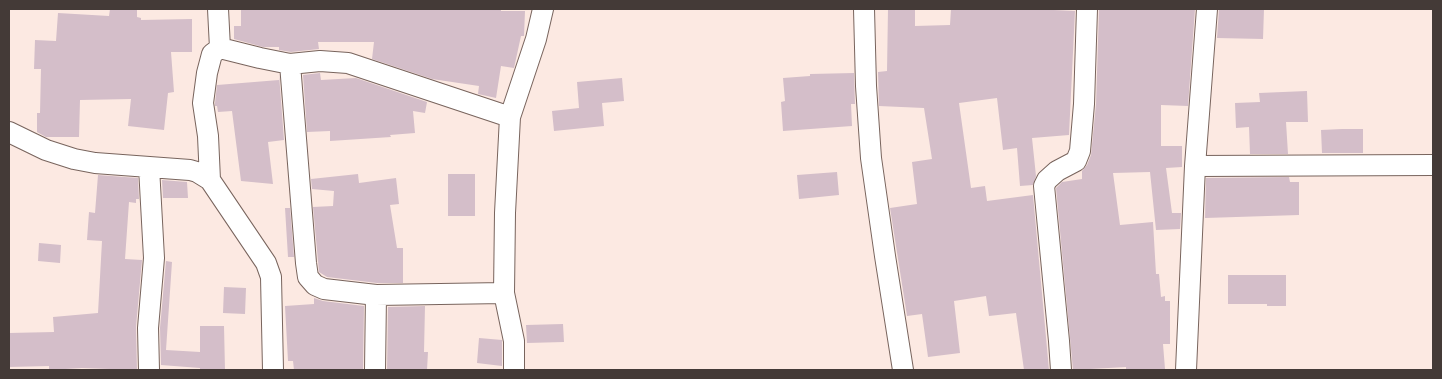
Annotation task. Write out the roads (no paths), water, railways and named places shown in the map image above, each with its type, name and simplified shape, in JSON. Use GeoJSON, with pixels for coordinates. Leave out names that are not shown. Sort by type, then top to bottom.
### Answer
{"type":"FeatureCollection","features":[{"type":"Feature","properties":{"kind":"street"},"geometry":{"type":"LineString","coordinates":[[218,9],[220,48]]}},
{"type":"Feature","properties":{"kind":"street"},"geometry":{"type":"LineString","coordinates":[[514,370],[514,341],[504,293],[505,213],[510,117],[534,47],[543,9]]}},
{"type":"Feature","properties":{"kind":"street"},"geometry":{"type":"LineString","coordinates":[[864,9],[866,86],[871,158],[903,370]]}},
{"type":"Feature","properties":{"kind":"street"},"geometry":{"type":"LineString","coordinates":[[1061,370],[1044,186],[1046,180],[1076,161],[1080,151],[1084,104],[1087,9]]}},
{"type":"Feature","properties":{"kind":"street"},"geometry":{"type":"LineString","coordinates":[[1186,370],[1195,166],[1207,9]]}},
{"type":"Feature","properties":{"kind":"street"},"geometry":{"type":"LineString","coordinates":[[220,48],[290,64],[320,61],[348,63],[510,117]]}},
{"type":"Feature","properties":{"kind":"street"},"geometry":{"type":"LineString","coordinates":[[210,180],[208,136],[203,103],[212,54],[220,48]]}},
{"type":"Feature","properties":{"kind":"street"},"geometry":{"type":"LineString","coordinates":[[290,64],[308,277],[315,285],[324,289],[376,296],[504,293]]}},
{"type":"Feature","properties":{"kind":"street"},"geometry":{"type":"LineString","coordinates":[[9,132],[46,150],[74,159],[95,163],[190,170],[210,180],[266,263],[271,277],[273,370]]}},
{"type":"Feature","properties":{"kind":"street"},"geometry":{"type":"LineString","coordinates":[[1195,166],[1433,165]]}},
{"type":"Feature","properties":{"kind":"street"},"geometry":{"type":"LineString","coordinates":[[149,167],[154,258],[148,328],[149,370]]}},
{"type":"Feature","properties":{"kind":"street"},"geometry":{"type":"LineString","coordinates":[[375,370],[376,296]]}}]}
